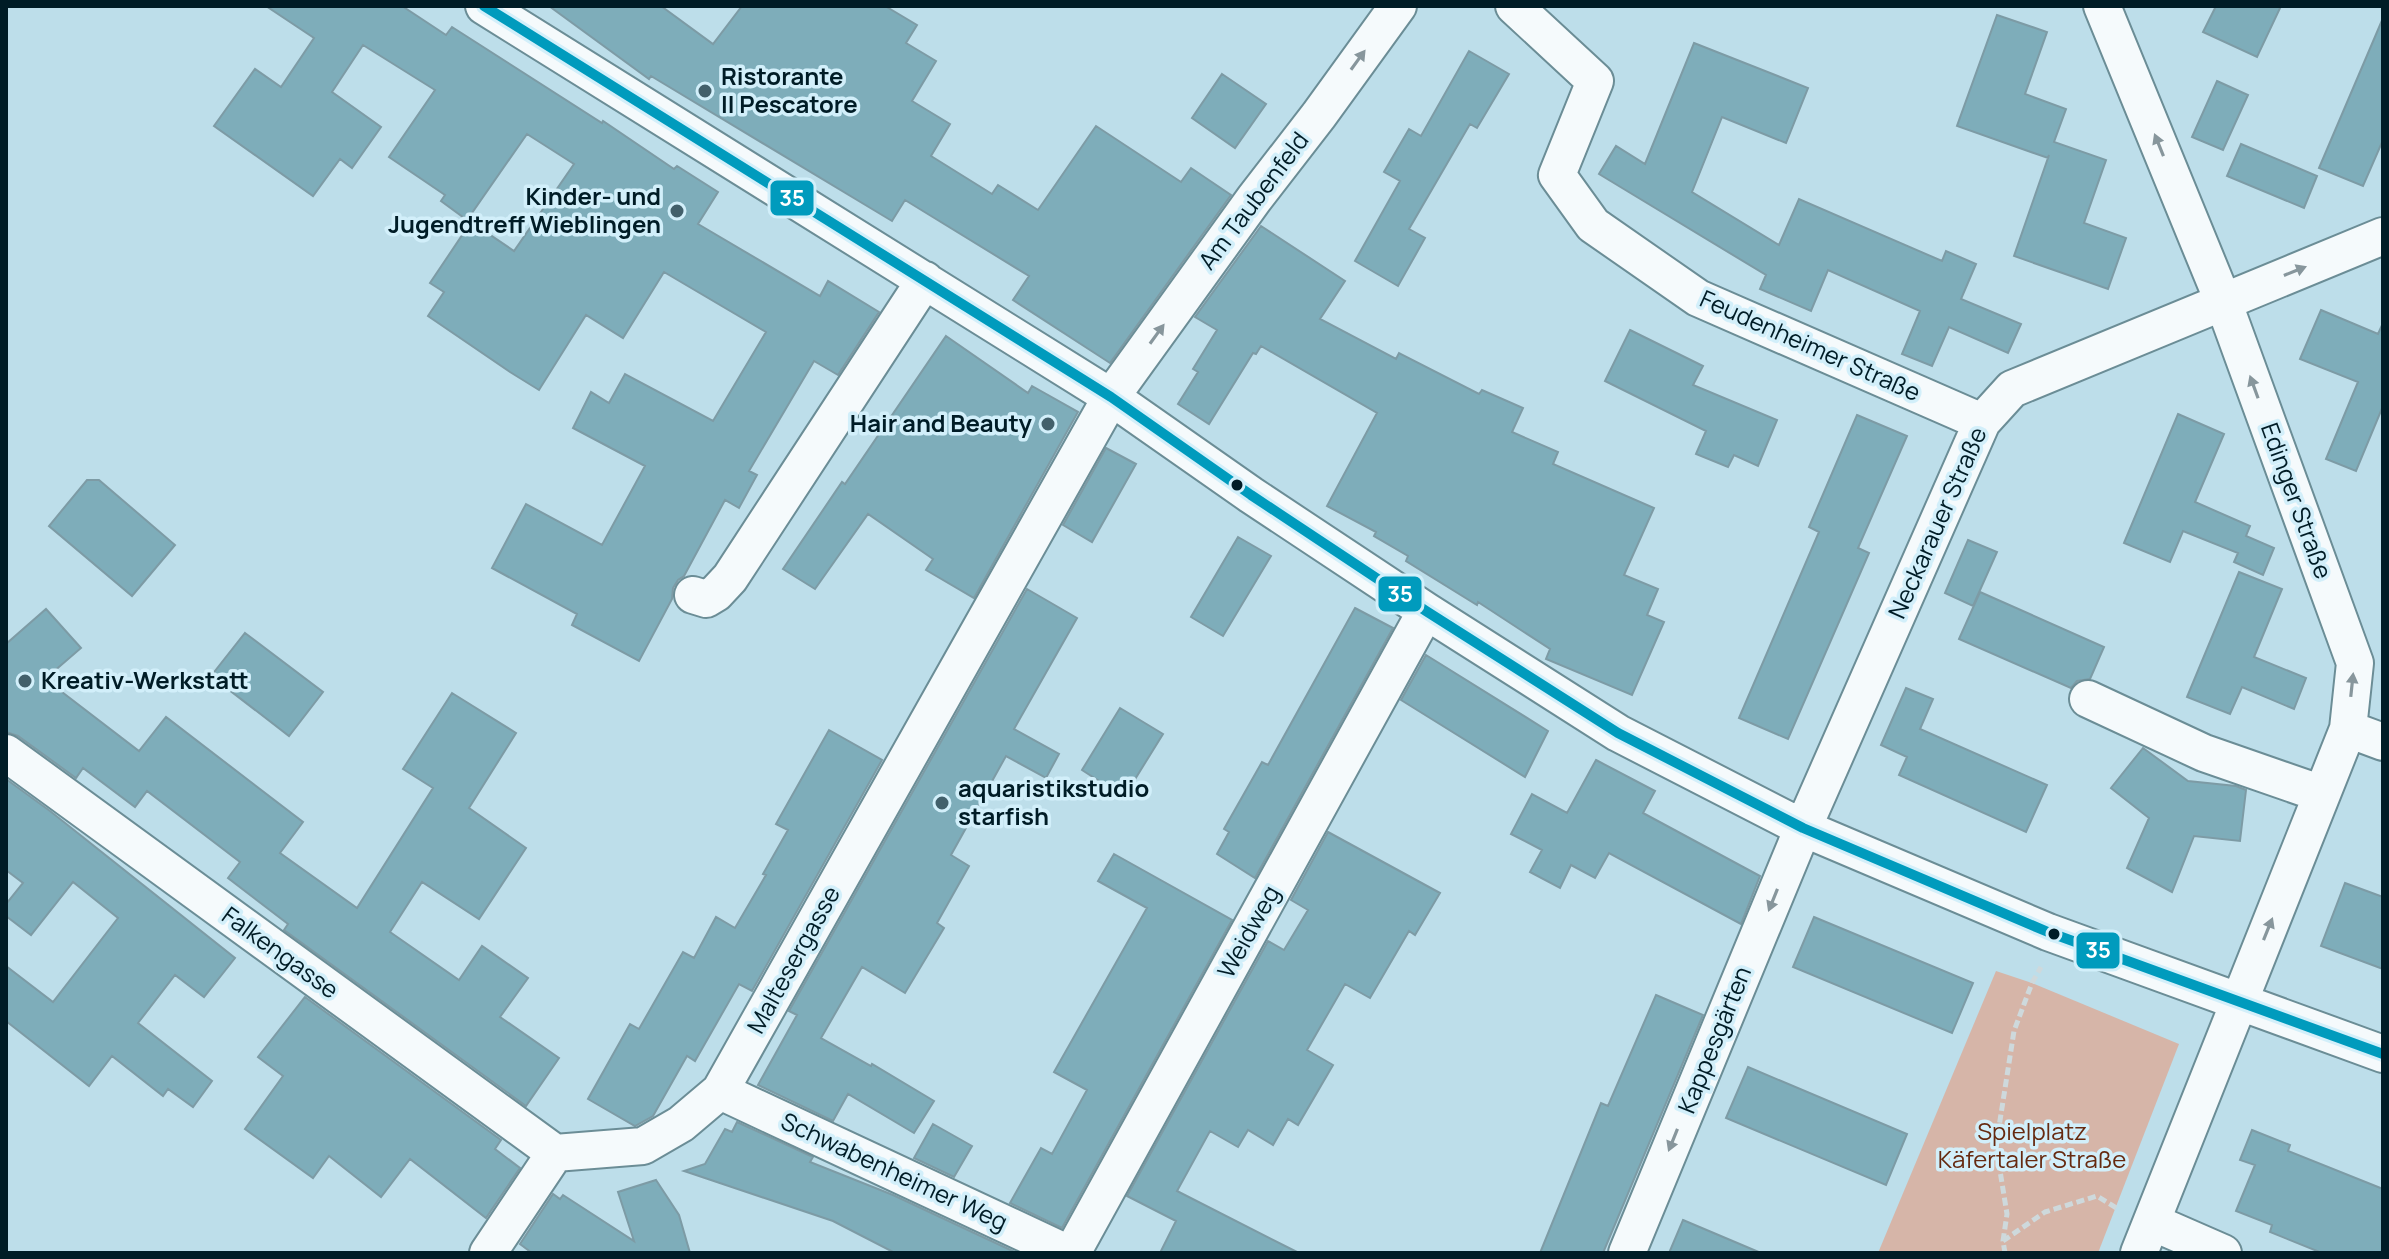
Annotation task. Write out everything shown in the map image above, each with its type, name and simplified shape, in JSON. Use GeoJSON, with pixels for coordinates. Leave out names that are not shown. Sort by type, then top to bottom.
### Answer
{"type":"FeatureCollection","features":[{"type":"Feature","properties":{"kind":"street"},"geometry":{"type":"LineString","coordinates":[[484,6],[1111,397],[1426,611],[1618,733],[1803,828],[2058,936],[2383,1054]]}},
{"type":"Feature","properties":{"kind":"street","name":"Am Taubenfeld"},"geometry":{"type":"LineString","coordinates":[[1111,397],[1398,6]]}},
{"type":"Feature","properties":{"kind":"street","name":"Feudenheimer Straße"},"geometry":{"type":"LineString","coordinates":[[1514,6],[1595,81],[1557,175],[1593,225],[1698,298],[1982,422]]}},
{"type":"Feature","properties":{"kind":"street","name":"Edinger Straße"},"geometry":{"type":"LineString","coordinates":[[2102,6],[2223,301],[2355,663],[2348,729],[2145,1238]]}},
{"type":"Feature","properties":{"kind":"street","name":"Neckarauer Straße"},"geometry":{"type":"LineString","coordinates":[[1803,828],[1982,422],[2012,389],[2383,236]]}},
{"type":"Feature","properties":{"kind":"street"},"geometry":{"type":"LineString","coordinates":[[693,595],[706,599],[730,578],[925,280]]}},
{"type":"Feature","properties":{"kind":"street","name":"Maltesergasse"},"geometry":{"type":"LineString","coordinates":[[555,1153],[643,1146],[681,1124],[720,1091],[1111,397]]}},
{"type":"Feature","properties":{"kind":"street","name":"Weidweg"},"geometry":{"type":"LineString","coordinates":[[1070,1253],[1426,611]]}},
{"type":"Feature","properties":{"kind":"street"},"geometry":{"type":"LineString","coordinates":[[2088,699],[2204,753],[2322,794]]}},
{"type":"Feature","properties":{"kind":"street"},"geometry":{"type":"LineString","coordinates":[[2348,729],[2383,742]]}},
{"type":"Feature","properties":{"kind":"street","name":"Falkengasse"},"geometry":{"type":"LineString","coordinates":[[6,753],[555,1153]]}},
{"type":"Feature","properties":{"kind":"street","name":"Kappesgärten"},"geometry":{"type":"LineString","coordinates":[[1627,1253],[1803,828]]}},
{"type":"Feature","properties":{"kind":"street","name":"Schwabenheimer Weg"},"geometry":{"type":"LineString","coordinates":[[720,1091],[1070,1253]]}},
{"type":"Feature","properties":{"kind":"street"},"geometry":{"type":"LineString","coordinates":[[488,1253],[555,1153]]}},
{"type":"Feature","properties":{"kind":"street"},"geometry":{"type":"LineString","coordinates":[[2145,1238],[2223,1253]]}},
{"type":"Feature","properties":{"kind":"path"},"geometry":{"type":"LineString","coordinates":[[2005,1253],[2003,1241],[2007,1214],[1996,1146],[2005,1080],[2014,1031],[2032,983],[2058,936]]}},
{"type":"Feature","properties":{"kind":"path"},"geometry":{"type":"LineString","coordinates":[[2003,1241],[2045,1212],[2097,1196],[2116,1208],[2145,1238]]}},
{"type":"Feature","properties":{"kind":"green space","name":"Spielplatz Käfertaler Straße"},"geometry":{"type":"Polygon","coordinates":[[[1996,971],[2179,1044],[2098,1253],[1878,1253],[1996,971]]]}},
{"type":"Feature","properties":{"kind":"building"},"geometry":{"type":"Polygon","coordinates":[[[266,6],[402,6],[446,35],[452,27],[674,169],[677,166],[718,192],[698,224],[820,296],[828,281],[879,312],[838,375],[814,361],[749,471],[757,475],[739,508],[725,500],[684,576],[673,588],[672,599],[639,661],[572,625],[577,614],[492,568],[526,504],[602,545],[645,466],[573,428],[591,392],[609,403],[625,374],[713,421],[766,332],[664,272],[623,338],[586,315],[539,390],[510,372],[428,316],[444,292],[430,283],[471,222],[514,251],[574,164],[527,134],[467,220],[441,201],[445,195],[389,157],[435,90],[363,45],[332,92],[381,127],[352,168],[340,159],[313,196],[214,126],[255,69],[281,87],[314,38],[266,6]]]}},
{"type":"Feature","properties":{"kind":"building"},"geometry":{"type":"Polygon","coordinates":[[[549,6],[661,6],[713,44],[742,6],[885,6],[917,25],[906,43],[936,61],[912,101],[950,124],[931,156],[992,194],[998,185],[1038,210],[1096,126],[1181,182],[1191,168],[1231,195],[1110,363],[1013,300],[1029,276],[905,200],[892,221],[651,76],[649,79],[549,6]]]}},
{"type":"Feature","properties":{"kind":"building"},"geometry":{"type":"Polygon","coordinates":[[[2216,6],[2281,6],[2257,57],[2203,32],[2216,6]]]}},
{"type":"Feature","properties":{"kind":"building"},"geometry":{"type":"Polygon","coordinates":[[[1997,15],[2047,32],[2025,94],[2066,109],[2054,142],[2106,160],[2084,223],[2126,238],[2108,289],[2014,256],[2048,158],[1957,126],[1997,15]]]}},
{"type":"Feature","properties":{"kind":"building"},"geometry":{"type":"Polygon","coordinates":[[[2383,18],[2383,140],[2363,186],[2319,168],[2383,18]]]}},
{"type":"Feature","properties":{"kind":"building"},"geometry":{"type":"Polygon","coordinates":[[[1694,43],[1808,88],[1786,143],[1722,117],[1692,192],[1779,245],[1799,199],[1942,261],[1946,251],[1976,264],[1961,299],[2021,324],[2008,353],[1949,327],[1932,366],[1902,354],[1920,311],[1828,270],[1811,311],[1760,289],[1766,275],[1599,174],[1616,146],[1645,164],[1694,43]]]}},
{"type":"Feature","properties":{"kind":"building"},"geometry":{"type":"Polygon","coordinates":[[[1469,51],[1509,74],[1477,128],[1470,124],[1409,229],[1425,238],[1398,286],[1355,261],[1400,181],[1384,172],[1409,129],[1421,136],[1469,51]]]}},
{"type":"Feature","properties":{"kind":"building"},"geometry":{"type":"Polygon","coordinates":[[[1222,74],[1266,104],[1235,148],[1192,118],[1222,74]]]}},
{"type":"Feature","properties":{"kind":"building"},"geometry":{"type":"Polygon","coordinates":[[[2217,81],[2248,95],[2223,150],[2192,137],[2217,81]]]}},
{"type":"Feature","properties":{"kind":"building"},"geometry":{"type":"Polygon","coordinates":[[[2241,144],[2317,176],[2304,208],[2227,176],[2241,144]]]}},
{"type":"Feature","properties":{"kind":"building"},"geometry":{"type":"Polygon","coordinates":[[[1261,226],[1345,281],[1320,319],[1396,359],[1399,353],[1479,394],[1482,390],[1523,408],[1512,432],[1558,452],[1553,464],[1654,508],[1624,575],[1658,589],[1647,615],[1664,622],[1632,695],[1546,659],[1550,649],[1478,602],[1477,605],[1406,561],[1408,556],[1374,536],[1376,532],[1327,506],[1377,413],[1261,346],[1256,354],[1253,353],[1209,424],[1178,404],[1198,372],[1193,369],[1217,330],[1195,317],[1261,226]]]}},
{"type":"Feature","properties":{"kind":"building"},"geometry":{"type":"Polygon","coordinates":[[[2321,310],[2378,334],[2383,323],[2383,406],[2356,471],[2326,459],[2358,382],[2300,359],[2321,310]]]}},
{"type":"Feature","properties":{"kind":"building"},"geometry":{"type":"Polygon","coordinates":[[[1630,330],[1703,366],[1693,385],[1777,420],[1758,466],[1734,455],[1728,467],[1696,454],[1706,431],[1605,381],[1630,330]]]}},
{"type":"Feature","properties":{"kind":"building"},"geometry":{"type":"Polygon","coordinates":[[[946,336],[1028,393],[1032,386],[1078,412],[974,598],[926,570],[933,559],[868,514],[815,589],[783,569],[946,336]]]}},
{"type":"Feature","properties":{"kind":"building"},"geometry":{"type":"Polygon","coordinates":[[[2178,414],[2224,434],[2195,502],[2250,526],[2246,536],[2274,548],[2263,575],[2234,562],[2238,553],[2183,531],[2170,562],[2124,543],[2178,414]]]}},
{"type":"Feature","properties":{"kind":"building"},"geometry":{"type":"Polygon","coordinates":[[[1857,415],[1907,436],[1858,548],[1869,553],[1788,739],[1739,718],[1819,532],[1809,527],[1857,415]]]}},
{"type":"Feature","properties":{"kind":"building"},"geometry":{"type":"Polygon","coordinates":[[[1106,448],[1136,464],[1092,542],[1063,525],[1106,448]]]}},
{"type":"Feature","properties":{"kind":"building"},"geometry":{"type":"Polygon","coordinates":[[[87,480],[99,480],[175,545],[132,596],[49,526],[87,480]]]}},
{"type":"Feature","properties":{"kind":"building"},"geometry":{"type":"Polygon","coordinates":[[[1238,537],[1271,556],[1223,636],[1191,617],[1238,537]]]}},
{"type":"Feature","properties":{"kind":"building"},"geometry":{"type":"Polygon","coordinates":[[[1968,540],[1997,552],[1973,606],[1945,593],[1968,540]]]}},
{"type":"Feature","properties":{"kind":"building"},"geometry":{"type":"Polygon","coordinates":[[[2239,572],[2282,589],[2254,657],[2306,678],[2294,709],[2242,687],[2230,714],[2187,697],[2239,572]]]}},
{"type":"Feature","properties":{"kind":"building"},"geometry":{"type":"Polygon","coordinates":[[[1027,589],[1077,618],[1014,729],[1059,754],[1046,778],[1006,756],[951,855],[969,866],[937,923],[944,928],[905,993],[862,967],[821,1038],[934,1101],[914,1133],[848,1094],[833,1121],[758,1085],[797,1015],[789,1011],[1027,589]]]}},
{"type":"Feature","properties":{"kind":"building"},"geometry":{"type":"Polygon","coordinates":[[[1980,592],[2104,647],[2090,679],[2077,681],[2071,688],[1959,639],[1980,592]]]}},
{"type":"Feature","properties":{"kind":"building"},"geometry":{"type":"Polygon","coordinates":[[[1355,608],[1393,628],[1255,878],[1217,854],[1229,832],[1224,829],[1262,762],[1268,765],[1355,608]]]}},
{"type":"Feature","properties":{"kind":"building"},"geometry":{"type":"Polygon","coordinates":[[[46,609],[81,648],[45,679],[139,751],[166,717],[303,822],[280,853],[357,908],[433,788],[403,769],[452,693],[516,733],[469,808],[526,848],[479,919],[422,882],[390,932],[459,980],[482,946],[528,978],[500,1017],[559,1058],[526,1106],[284,930],[288,924],[228,878],[240,862],[147,791],[135,807],[83,768],[76,778],[18,736],[6,732],[6,644],[46,609]]]}},
{"type":"Feature","properties":{"kind":"building"},"geometry":{"type":"Polygon","coordinates":[[[245,633],[323,692],[289,736],[211,676],[245,633]]]}},
{"type":"Feature","properties":{"kind":"building"},"geometry":{"type":"Polygon","coordinates":[[[1426,655],[1548,731],[1525,777],[1401,700],[1426,655]]]}},
{"type":"Feature","properties":{"kind":"building"},"geometry":{"type":"Polygon","coordinates":[[[1906,688],[1933,699],[1920,729],[2047,785],[2026,832],[1899,775],[1907,757],[1881,745],[1906,688]]]}},
{"type":"Feature","properties":{"kind":"building"},"geometry":{"type":"Polygon","coordinates":[[[1120,708],[1163,734],[1124,797],[1082,770],[1120,708]]]}},
{"type":"Feature","properties":{"kind":"building"},"geometry":{"type":"Polygon","coordinates":[[[829,730],[882,760],[752,991],[739,984],[695,1061],[687,1056],[653,1116],[635,1126],[588,1099],[630,1024],[639,1029],[683,952],[694,958],[716,917],[735,928],[788,830],[776,824],[829,730]]]}},
{"type":"Feature","properties":{"kind":"building"},"geometry":{"type":"Polygon","coordinates":[[[2143,748],[2188,781],[2236,786],[2246,790],[2240,841],[2194,836],[2172,892],[2127,868],[2149,818],[2111,788],[2143,748]]]}},
{"type":"Feature","properties":{"kind":"building"},"geometry":{"type":"Polygon","coordinates":[[[1596,760],[1655,791],[1643,813],[1760,876],[1741,924],[1609,853],[1595,878],[1571,865],[1560,888],[1530,872],[1542,850],[1511,834],[1532,794],[1567,813],[1596,760]]]}},
{"type":"Feature","properties":{"kind":"building"},"geometry":{"type":"Polygon","coordinates":[[[6,779],[235,958],[204,997],[175,975],[138,1023],[212,1081],[193,1107],[168,1089],[163,1096],[112,1056],[89,1086],[6,1021],[6,966],[53,1002],[118,918],[73,882],[31,935],[6,916],[6,904],[23,883],[6,870],[6,779]]]}},
{"type":"Feature","properties":{"kind":"building"},"geometry":{"type":"Polygon","coordinates":[[[1328,832],[1440,893],[1415,935],[1409,931],[1370,998],[1345,984],[1307,1050],[1333,1065],[1298,1125],[1288,1119],[1273,1145],[1248,1130],[1238,1147],[1210,1131],[1177,1191],[1299,1253],[1160,1253],[1176,1221],[1127,1196],[1268,941],[1284,950],[1308,910],[1291,900],[1328,832]]]}},
{"type":"Feature","properties":{"kind":"building"},"geometry":{"type":"Polygon","coordinates":[[[1114,854],[1232,920],[1062,1228],[1010,1203],[1041,1148],[1052,1154],[1087,1090],[1054,1072],[1147,908],[1098,881],[1114,854]]]}},
{"type":"Feature","properties":{"kind":"building"},"geometry":{"type":"Polygon","coordinates":[[[2345,883],[2383,897],[2383,969],[2321,946],[2345,883]]]}},
{"type":"Feature","properties":{"kind":"building"},"geometry":{"type":"Polygon","coordinates":[[[1814,917],[1973,983],[1952,1033],[1793,967],[1814,917]]]}},
{"type":"Feature","properties":{"kind":"building"},"geometry":{"type":"Polygon","coordinates":[[[1656,995],[1703,1015],[1603,1253],[1540,1253],[1601,1103],[1608,1106],[1656,995]]]}},
{"type":"Feature","properties":{"kind":"building"},"geometry":{"type":"Polygon","coordinates":[[[305,997],[501,1140],[495,1149],[520,1168],[486,1218],[410,1159],[381,1197],[329,1156],[313,1178],[245,1129],[283,1076],[258,1057],[305,997]]]}},
{"type":"Feature","properties":{"kind":"building"},"geometry":{"type":"Polygon","coordinates":[[[1748,1067],[1907,1134],[1886,1185],[1726,1118],[1748,1067]]]}},
{"type":"Feature","properties":{"kind":"building"},"geometry":{"type":"Polygon","coordinates":[[[737,1122],[813,1157],[810,1162],[893,1195],[1017,1253],[895,1253],[833,1221],[684,1171],[705,1164],[725,1129],[732,1132],[737,1122]]]}},
{"type":"Feature","properties":{"kind":"building"},"geometry":{"type":"Polygon","coordinates":[[[933,1124],[972,1146],[954,1177],[914,1158],[933,1124]]]}},
{"type":"Feature","properties":{"kind":"building"},"geometry":{"type":"Polygon","coordinates":[[[2252,1130],[2290,1145],[2288,1151],[2383,1189],[2383,1253],[2322,1253],[2270,1232],[2272,1225],[2236,1211],[2255,1165],[2240,1160],[2252,1130]]]}},
{"type":"Feature","properties":{"kind":"building"},"geometry":{"type":"Polygon","coordinates":[[[656,1180],[679,1215],[690,1253],[532,1253],[520,1244],[553,1194],[560,1199],[563,1195],[634,1241],[618,1192],[656,1180]]]}},
{"type":"Feature","properties":{"kind":"building"},"geometry":{"type":"Polygon","coordinates":[[[1683,1220],[1761,1253],[1669,1253],[1683,1220]]]}},
{"type":"Feature","properties":{"kind":"transit line","name":"35"},"geometry":{"type":"LineString","coordinates":[[484,6],[1111,397],[1426,611],[1618,733],[1803,828],[2048,932],[2383,1054]]}},
{"type":"Feature","properties":{"kind":"place","name":"Ristorante Il Pescatore"},"geometry":{"type":"Point","coordinates":[705,91]}},
{"type":"Feature","properties":{"kind":"place","name":"Kinder- und Jugendtreff Wieblingen"},"geometry":{"type":"Point","coordinates":[677,211]}},
{"type":"Feature","properties":{"kind":"place","name":"Hair and Beauty"},"geometry":{"type":"Point","coordinates":[1048,424]}},
{"type":"Feature","properties":{"kind":"place","name":"Kreativ-Werkstatt"},"geometry":{"type":"Point","coordinates":[25,681]}},
{"type":"Feature","properties":{"kind":"place","name":"aquaristikstudio starfish"},"geometry":{"type":"Point","coordinates":[942,803]}}]}
